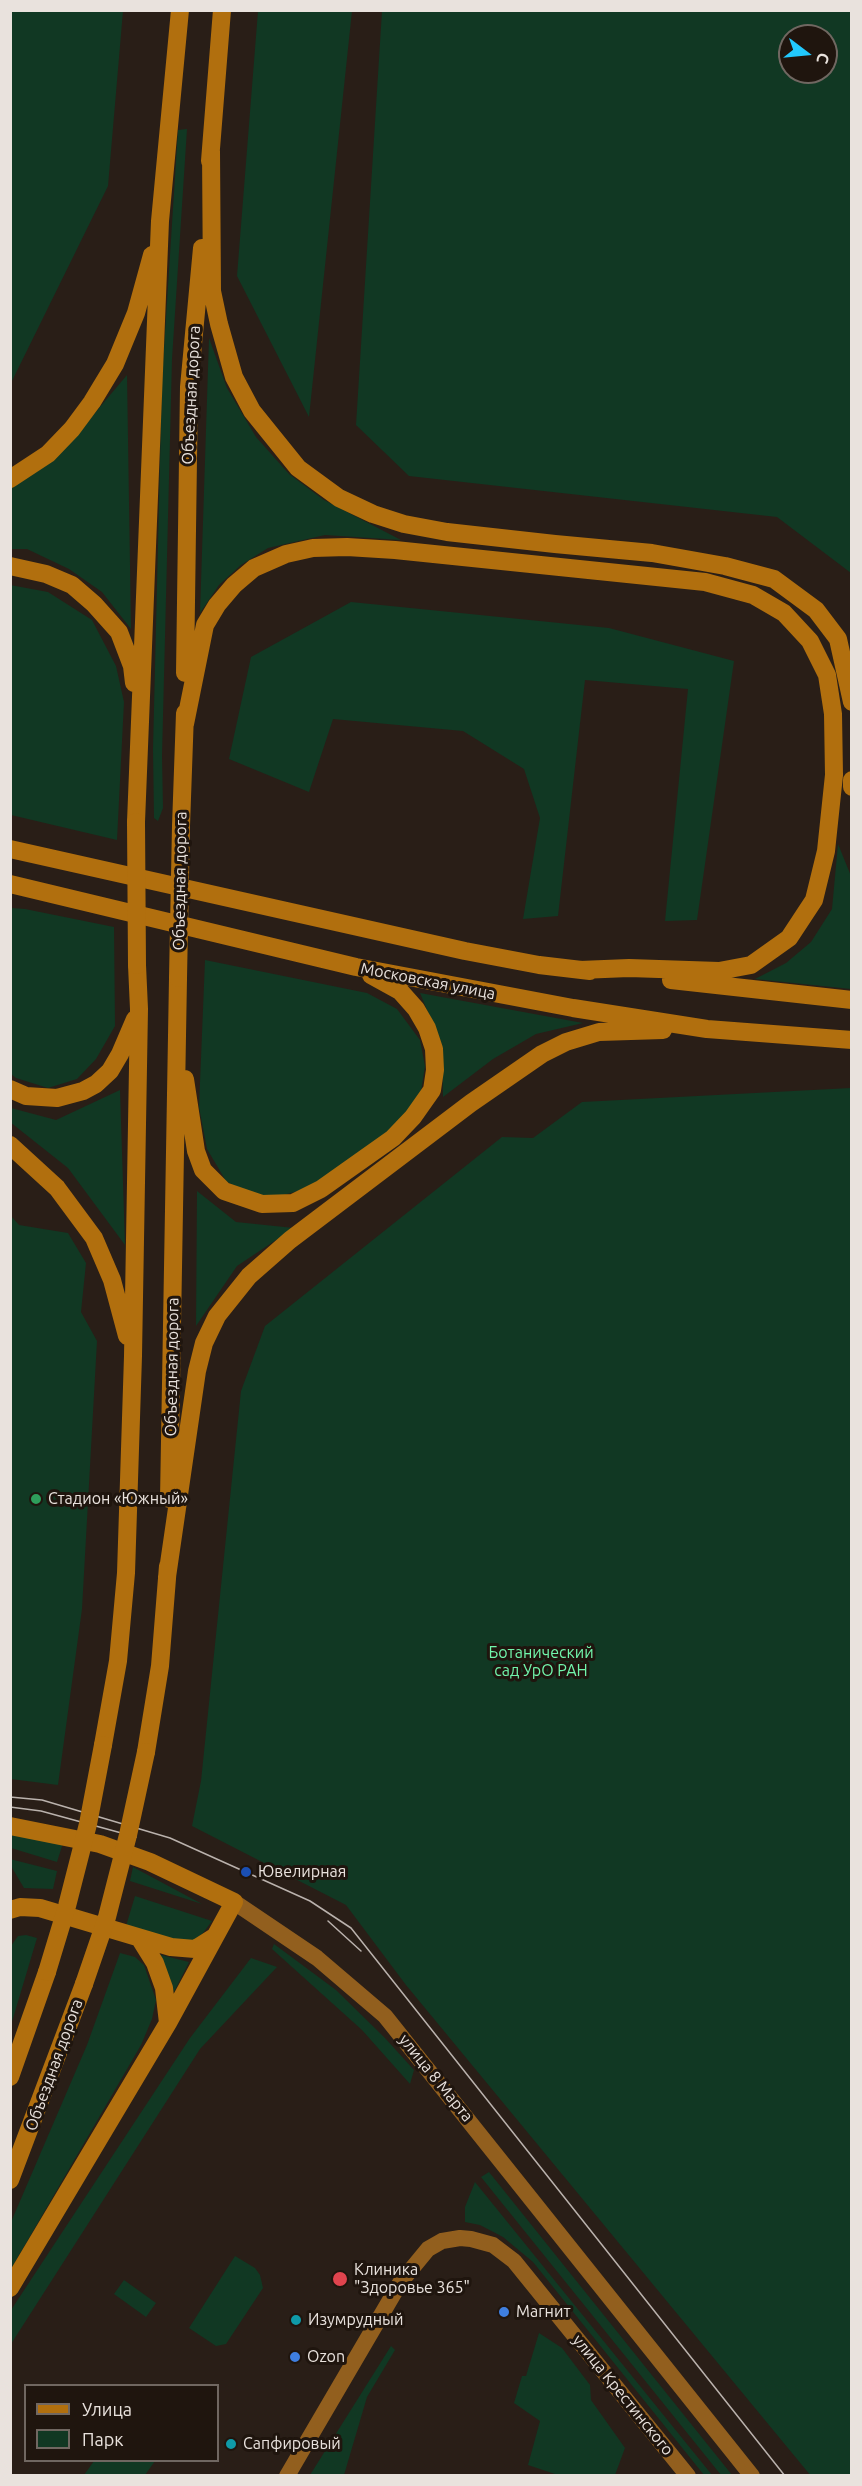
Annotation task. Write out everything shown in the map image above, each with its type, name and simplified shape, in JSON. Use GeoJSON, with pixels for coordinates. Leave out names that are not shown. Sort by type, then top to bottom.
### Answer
{"type":"FeatureCollection","features":[{"type":"Feature","properties":{"kind":"main road"},"geometry":{"type":"LineString","coordinates":[[10,2077],[47,1972],[88,1824],[118,1661],[126,1573],[133,1356],[139,1009],[136,822],[139,714],[160,221],[180,10]]}},
{"type":"Feature","properties":{"kind":"main road","name":"Объездная дорога"},"geometry":{"type":"LineString","coordinates":[[10,2180],[84,1984],[120,1866],[146,1752],[160,1666],[167,1577],[173,1366],[189,387],[222,10]]}},
{"type":"Feature","properties":{"kind":"main road"},"geometry":{"type":"LineString","coordinates":[[211,150],[212,291],[219,324],[234,377],[252,411],[298,468],[339,498],[373,514],[404,524],[447,532],[652,553],[725,566],[774,579],[816,610],[838,639],[852,702]]}},
{"type":"Feature","properties":{"kind":"main road"},"geometry":{"type":"LineString","coordinates":[[10,479],[48,454],[72,429],[115,364],[136,313],[160,221]]}},
{"type":"Feature","properties":{"kind":"main road"},"geometry":{"type":"LineString","coordinates":[[185,724],[205,625],[217,605],[234,585],[254,568],[286,554],[313,548],[347,547],[395,550],[705,582],[753,595],[784,613],[810,641],[827,675],[833,714],[834,775],[826,851],[814,900],[789,938],[751,965],[719,971],[629,968],[580,970]]}},
{"type":"Feature","properties":{"kind":"main road"},"geometry":{"type":"LineString","coordinates":[[10,566],[46,574],[72,585],[94,604],[119,632],[132,666],[139,714]]}},
{"type":"Feature","properties":{"kind":"main road"},"geometry":{"type":"LineString","coordinates":[[852,780],[852,787]]}},
{"type":"Feature","properties":{"kind":"main road"},"geometry":{"type":"LineString","coordinates":[[12,848],[465,951],[580,970],[852,1000]]}},
{"type":"Feature","properties":{"kind":"main road","name":"Московская улица"},"geometry":{"type":"LineString","coordinates":[[10,884],[356,967],[573,1008],[707,1029],[852,1040]]}},
{"type":"Feature","properties":{"kind":"main road"},"geometry":{"type":"LineString","coordinates":[[10,896],[55,894]]}},
{"type":"Feature","properties":{"kind":"main road"},"geometry":{"type":"LineString","coordinates":[[177,1025],[196,1151],[203,1170],[224,1191],[239,1198],[262,1204],[293,1203],[331,1183],[393,1138],[413,1117],[432,1090],[435,1070],[434,1049],[427,1028],[416,1009],[400,991],[356,967]]}},
{"type":"Feature","properties":{"kind":"main road"},"geometry":{"type":"LineString","coordinates":[[10,1089],[26,1096],[57,1098],[83,1091],[96,1084],[110,1071],[120,1054],[139,1009]]}},
{"type":"Feature","properties":{"kind":"main road"},"geometry":{"type":"LineString","coordinates":[[167,1577],[197,1371],[204,1343],[217,1316],[249,1276],[290,1240],[471,1103],[542,1053],[566,1042],[599,1032],[707,1029]]}},
{"type":"Feature","properties":{"kind":"main road"},"geometry":{"type":"LineString","coordinates":[[10,1144],[57,1188],[94,1238],[112,1280],[133,1356]]}},
{"type":"Feature","properties":{"kind":"main road","name":"улица 8 Марта"},"geometry":{"type":"LineString","coordinates":[[10,1826],[100,1845],[150,1862],[234,1902],[317,1958],[385,2016],[752,2475]]}},
{"type":"Feature","properties":{"kind":"main road"},"geometry":{"type":"LineString","coordinates":[[10,2288],[168,2023],[234,1902]]}},
{"type":"Feature","properties":{"kind":"main road"},"geometry":{"type":"LineString","coordinates":[[10,1910],[20,1907],[40,1908],[171,1947],[195,1949],[215,1936]]}},
{"type":"Feature","properties":{"kind":"main road"},"geometry":{"type":"LineString","coordinates":[[140,1939],[155,1963],[164,1988],[168,2023]]}},
{"type":"Feature","properties":{"kind":"main road","name":"улица Крестинского"},"geometry":{"type":"LineString","coordinates":[[287,2475],[400,2283],[428,2249],[442,2241],[460,2238],[493,2245],[514,2261],[688,2475]]}},
{"type":"Feature","properties":{"kind":"green space"},"geometry":{"type":"Polygon","coordinates":[[[11,10],[123,11],[108,186],[11,383],[11,10]]]}},
{"type":"Feature","properties":{"kind":"green space"},"geometry":{"type":"Polygon","coordinates":[[[258,11],[352,11],[309,417],[237,276],[258,11]]]}},
{"type":"Feature","properties":{"kind":"green space"},"geometry":{"type":"Polygon","coordinates":[[[382,11],[851,11],[851,573],[777,517],[409,476],[356,425],[382,11]]]}},
{"type":"Feature","properties":{"kind":"green space"},"geometry":{"type":"Polygon","coordinates":[[[187,129],[172,359],[162,756],[163,808],[158,821],[154,818],[153,749],[162,380],[178,130],[187,129]]]}},
{"type":"Feature","properties":{"kind":"green space"},"geometry":{"type":"Polygon","coordinates":[[[209,338],[227,388],[256,437],[289,474],[324,500],[401,540],[325,535],[268,548],[241,565],[219,585],[200,613],[209,338]]]}},
{"type":"Feature","properties":{"kind":"green space"},"geometry":{"type":"Polygon","coordinates":[[[127,375],[131,629],[102,592],[69,569],[27,549],[11,549],[11,488],[72,440],[127,375]]]}},
{"type":"Feature","properties":{"kind":"green space"},"geometry":{"type":"Polygon","coordinates":[[[10,585],[48,592],[92,620],[116,666],[124,702],[117,840],[11,815],[10,585]]]}},
{"type":"Feature","properties":{"kind":"green space"},"geometry":{"type":"Polygon","coordinates":[[[351,602],[609,628],[734,661],[697,920],[665,921],[688,689],[585,680],[558,916],[523,919],[540,818],[524,769],[463,731],[333,719],[309,792],[229,759],[251,657],[351,602]]]}},
{"type":"Feature","properties":{"kind":"green space"},"geometry":{"type":"Polygon","coordinates":[[[838,844],[851,876],[851,989],[755,979],[786,963],[811,942],[832,909],[838,844]]]}},
{"type":"Feature","properties":{"kind":"green space"},"geometry":{"type":"Polygon","coordinates":[[[11,908],[114,927],[115,1026],[96,1059],[77,1079],[48,1088],[16,1078],[11,1074],[11,908]]]}},
{"type":"Feature","properties":{"kind":"green space"},"geometry":{"type":"Polygon","coordinates":[[[205,960],[367,993],[397,1009],[420,1040],[425,1066],[421,1092],[401,1120],[347,1165],[309,1188],[276,1197],[250,1195],[226,1181],[207,1149],[199,1107],[205,960]]]}},
{"type":"Feature","properties":{"kind":"green space"},"geometry":{"type":"Polygon","coordinates":[[[420,993],[583,1023],[536,1034],[493,1059],[443,1097],[442,1046],[420,993]]]}},
{"type":"Feature","properties":{"kind":"green space","name":"Ботанический сад УрО РАН"},"geometry":{"type":"Polygon","coordinates":[[[851,1088],[852,2475],[811,2476],[406,1985],[346,1905],[192,1826],[201,1781],[241,1391],[265,1326],[502,1137],[533,1138],[582,1102],[851,1088]]]}},
{"type":"Feature","properties":{"kind":"green space"},"geometry":{"type":"Polygon","coordinates":[[[120,1090],[125,1245],[68,1168],[10,1122],[11,1108],[56,1120],[120,1090]]]}},
{"type":"Feature","properties":{"kind":"green space"},"geometry":{"type":"Polygon","coordinates":[[[197,1191],[236,1222],[294,1228],[237,1266],[196,1326],[197,1191]]]}},
{"type":"Feature","properties":{"kind":"green space","name":"Стадион «Южный»"},"geometry":{"type":"Polygon","coordinates":[[[11,1216],[19,1225],[68,1233],[86,1263],[81,1312],[97,1341],[82,1609],[58,1785],[11,1779],[11,1216]]]}},
{"type":"Feature","properties":{"kind":"green space"},"geometry":{"type":"Polygon","coordinates":[[[10,1835],[63,1843],[57,1862],[11,1848],[10,1835]]]}},
{"type":"Feature","properties":{"kind":"green space"},"geometry":{"type":"Polygon","coordinates":[[[10,1859],[57,1871],[53,1889],[24,1888],[11,1866],[10,1859]]]}},
{"type":"Feature","properties":{"kind":"green space"},"geometry":{"type":"Polygon","coordinates":[[[133,1867],[202,1904],[130,1881],[133,1867]]]}},
{"type":"Feature","properties":{"kind":"green space"},"geometry":{"type":"Polygon","coordinates":[[[135,1896],[212,1921],[192,1942],[181,1942],[126,1926],[135,1896]]]}},
{"type":"Feature","properties":{"kind":"green space"},"geometry":{"type":"Polygon","coordinates":[[[26,1935],[37,1938],[11,2025],[11,1946],[18,1936],[26,1935]]]}},
{"type":"Feature","properties":{"kind":"green space"},"geometry":{"type":"Polygon","coordinates":[[[274,1944],[336,1990],[385,2038],[414,2070],[410,2084],[362,2030],[272,1949],[274,1944]]]}},
{"type":"Feature","properties":{"kind":"green space"},"geometry":{"type":"Polygon","coordinates":[[[120,1953],[135,1957],[144,1965],[156,2000],[152,2019],[141,2045],[11,2269],[11,2222],[87,2045],[120,1953]]]}},
{"type":"Feature","properties":{"kind":"green space"},"geometry":{"type":"Polygon","coordinates":[[[157,1954],[189,1962],[174,1992],[157,1954]]]}},
{"type":"Feature","properties":{"kind":"green space"},"geometry":{"type":"Polygon","coordinates":[[[251,1958],[277,1967],[200,2049],[11,2344],[11,2310],[190,2038],[251,1958]]]}},
{"type":"Feature","properties":{"kind":"green space"},"geometry":{"type":"Polygon","coordinates":[[[489,2172],[732,2475],[721,2475],[481,2177],[489,2172]]]}},
{"type":"Feature","properties":{"kind":"green space"},"geometry":{"type":"Polygon","coordinates":[[[475,2182],[712,2475],[704,2475],[533,2262],[503,2237],[480,2225],[465,2222],[465,2207],[475,2182]]]}},
{"type":"Feature","properties":{"kind":"green space"},"geometry":{"type":"Polygon","coordinates":[[[235,2256],[255,2268],[260,2275],[263,2288],[226,2344],[216,2346],[189,2328],[235,2256]]]}},
{"type":"Feature","properties":{"kind":"green space"},"geometry":{"type":"Polygon","coordinates":[[[124,2280],[156,2303],[146,2317],[114,2294],[124,2280]]]}},
{"type":"Feature","properties":{"kind":"green space"},"geometry":{"type":"Polygon","coordinates":[[[539,2333],[562,2348],[590,2385],[591,2400],[625,2448],[615,2475],[558,2475],[528,2465],[540,2421],[514,2403],[522,2376],[526,2376],[539,2333]]]}},
{"type":"Feature","properties":{"kind":"green space"},"geometry":{"type":"Polygon","coordinates":[[[391,2346],[395,2350],[367,2397],[344,2475],[310,2475],[391,2346]]]}},
{"type":"Feature","properties":{"kind":"green space"},"geometry":{"type":"Polygon","coordinates":[[[93,2462],[154,2462],[145,2475],[84,2475],[93,2462]]]}},
{"type":"Feature","properties":{"kind":"tram line"},"geometry":{"type":"LineString","coordinates":[[10,1797],[42,1800],[170,1838],[310,1901],[351,1928],[785,2476]]}},
{"type":"Feature","properties":{"kind":"tram line"},"geometry":{"type":"LineString","coordinates":[[10,1807],[41,1811],[136,1837]]}},
{"type":"Feature","properties":{"kind":"tram line"},"geometry":{"type":"LineString","coordinates":[[328,1921],[361,1951]]}},
{"type":"Feature","properties":{"kind":"place","name":"Стадион «Южный»"},"geometry":{"type":"Point","coordinates":[36,1499]}},
{"type":"Feature","properties":{"kind":"place","name":"Ювелирная"},"geometry":{"type":"Point","coordinates":[246,1872]}},
{"type":"Feature","properties":{"kind":"place","name":"Клиника \"Здоровье 365\""},"geometry":{"type":"Point","coordinates":[340,2279]}},
{"type":"Feature","properties":{"kind":"place","name":"Магнит"},"geometry":{"type":"Point","coordinates":[504,2312]}},
{"type":"Feature","properties":{"kind":"place","name":"Изумрудный"},"geometry":{"type":"Point","coordinates":[296,2320]}},
{"type":"Feature","properties":{"kind":"place","name":"Ozon"},"geometry":{"type":"Point","coordinates":[295,2357]}},
{"type":"Feature","properties":{"kind":"place","name":"Сапфировый"},"geometry":{"type":"Point","coordinates":[231,2444]}}]}
